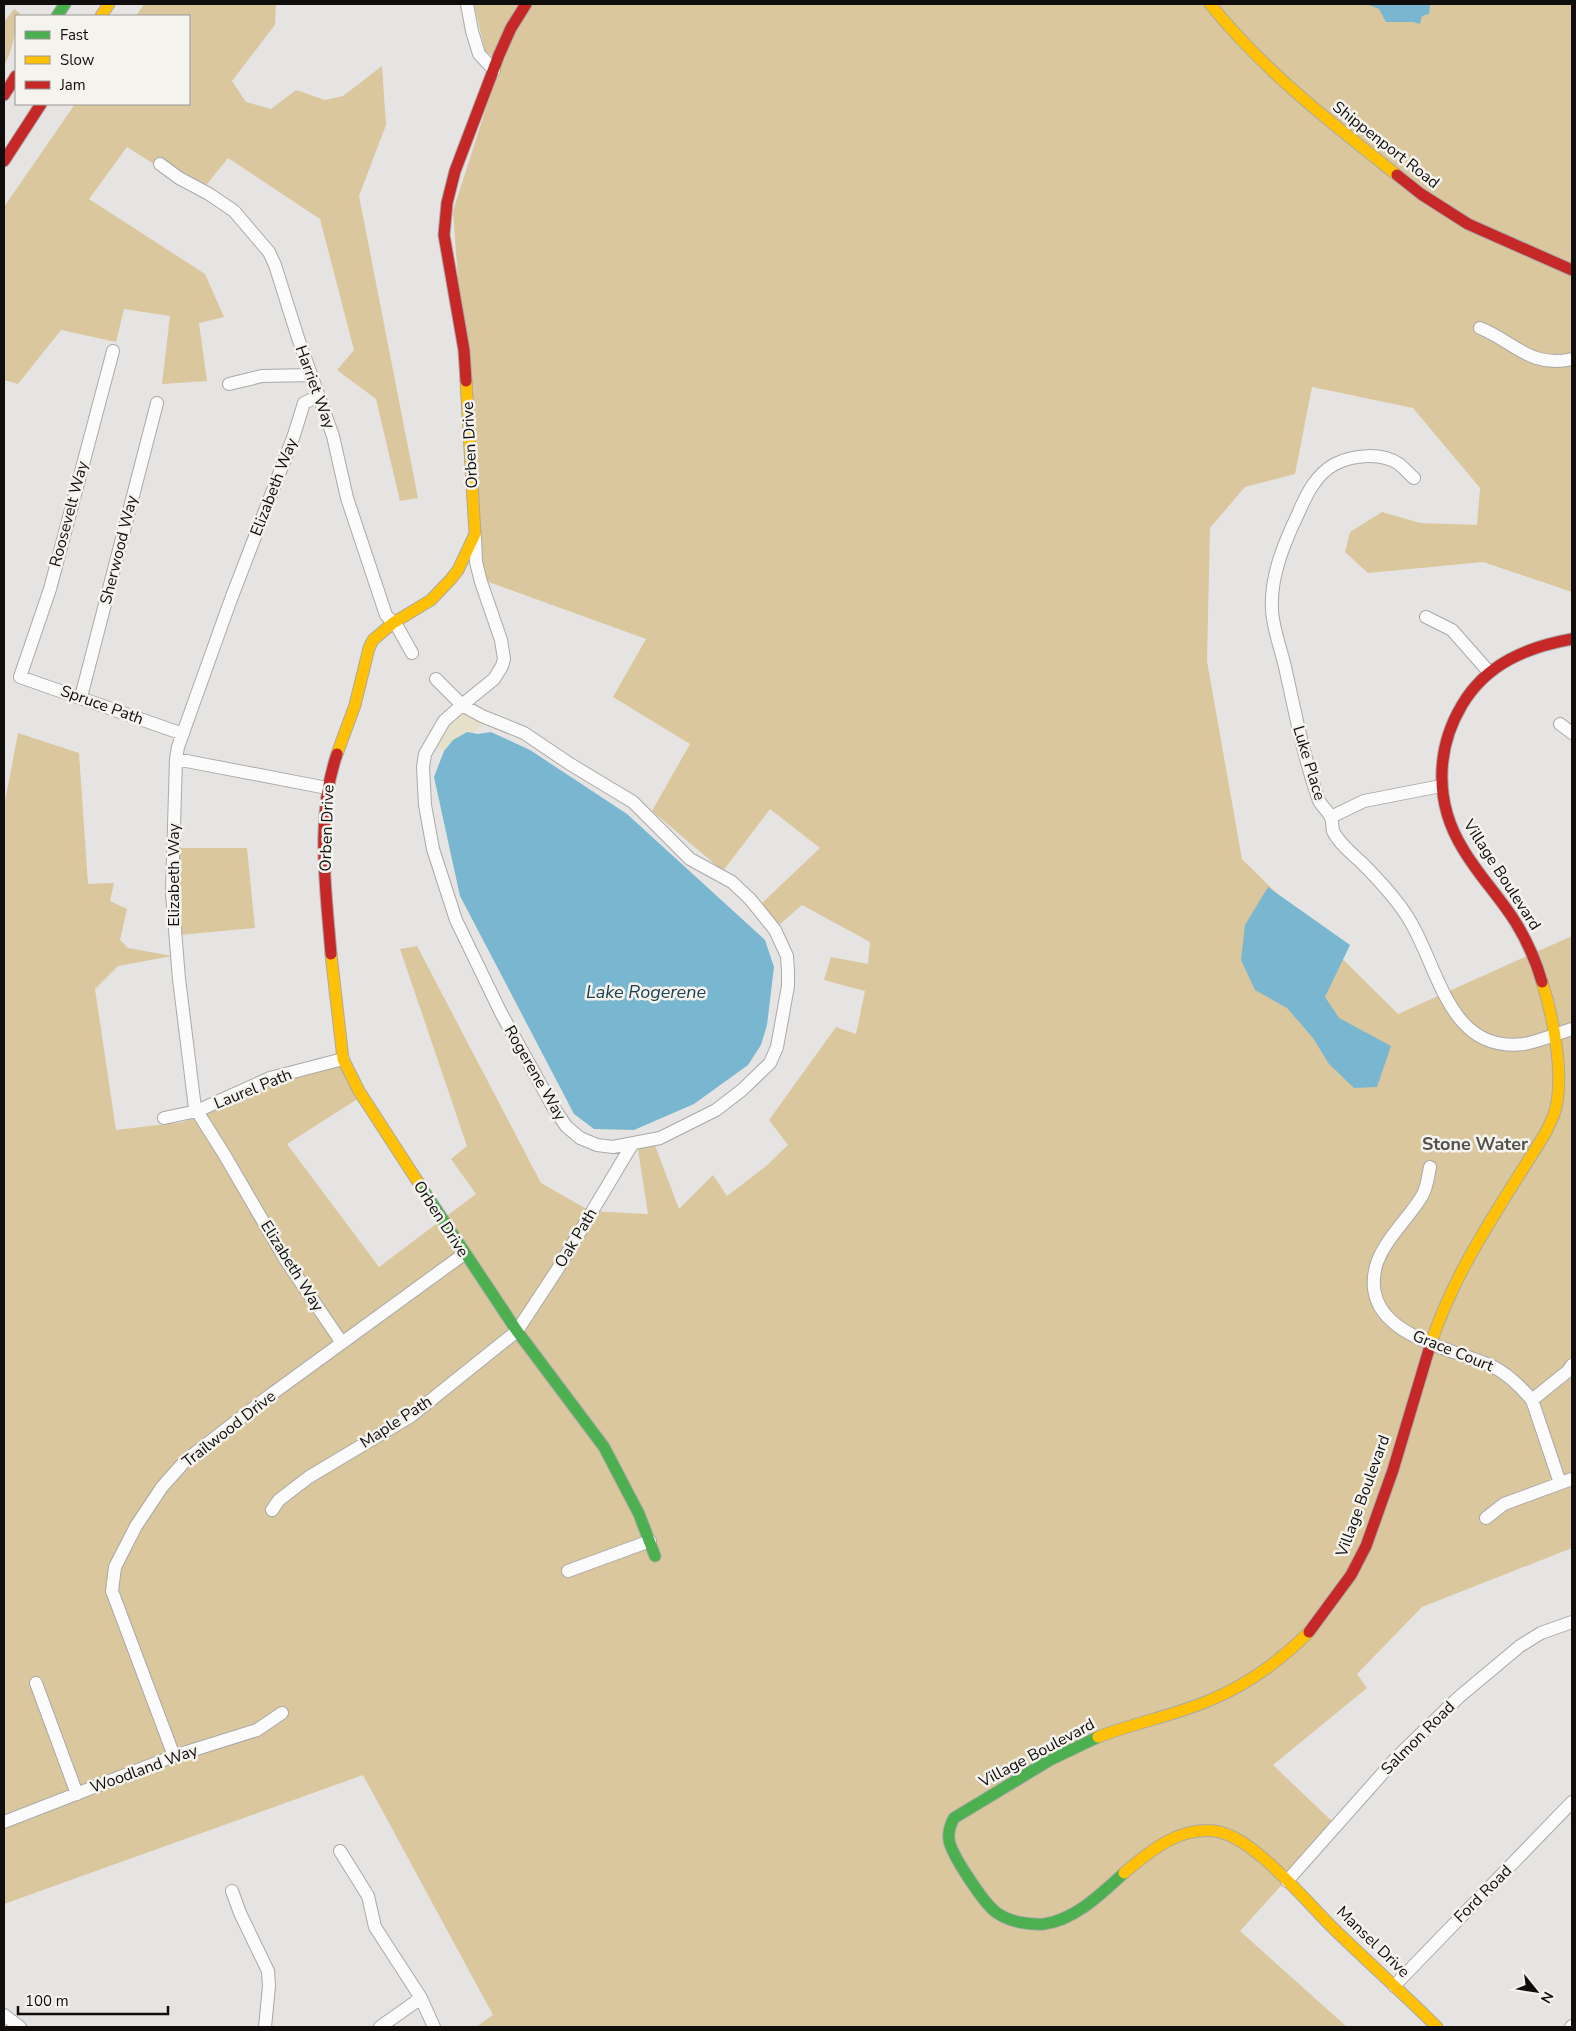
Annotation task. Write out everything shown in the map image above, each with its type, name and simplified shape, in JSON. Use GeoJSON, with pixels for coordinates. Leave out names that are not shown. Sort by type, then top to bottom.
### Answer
{"type":"FeatureCollection","features":[{"type":"Feature","properties":{"kind":"main road"},"geometry":{"type":"LineString","coordinates":[[58,15],[65,4]]}},
{"type":"Feature","properties":{"kind":"main road"},"geometry":{"type":"LineString","coordinates":[[102,15],[109,4]]}},
{"type":"Feature","properties":{"kind":"main road","name":"Orben Drive"},"geometry":{"type":"LineString","coordinates":[[526,4],[514,23],[494,70],[452,179],[443,218],[444,235],[464,350],[475,534],[458,570],[451,579],[431,600],[380,634],[369,648],[354,705],[333,764],[327,788],[324,865],[330,948],[343,1059],[359,1092],[464,1254],[517,1331],[604,1448],[630,1496],[655,1556]]}},
{"type":"Feature","properties":{"kind":"main road","name":"Shippenport Road"},"geometry":{"type":"LineString","coordinates":[[1210,4],[1235,35],[1279,80],[1326,120],[1421,194],[1468,224],[1572,270]]}},
{"type":"Feature","properties":{"kind":"main road"},"geometry":{"type":"LineString","coordinates":[[4,95],[15,78]]}},
{"type":"Feature","properties":{"kind":"main road"},"geometry":{"type":"LineString","coordinates":[[4,161],[40,105]]}},
{"type":"Feature","properties":{"kind":"main road","name":"Village Boulevard"},"geometry":{"type":"LineString","coordinates":[[1286,1880],[1241,1842],[1228,1835],[1216,1831],[1201,1830],[1182,1832],[1164,1842],[1070,1916],[1057,1922],[1042,1925],[1027,1924],[1002,1917],[990,1908],[949,1841],[948,1834],[954,1818],[1050,1760],[1116,1730],[1178,1712],[1208,1701],[1239,1686],[1294,1647],[1315,1626],[1351,1575],[1366,1546],[1392,1470],[1431,1343],[1448,1298],[1461,1272],[1546,1132],[1555,1111],[1558,1088],[1556,1034],[1548,998],[1536,963],[1516,923],[1459,842],[1449,821],[1441,786],[1444,751],[1453,720],[1466,697],[1489,672],[1524,650],[1572,639]]}},
{"type":"Feature","properties":{"kind":"main road","name":"Mansel Drive"},"geometry":{"type":"LineString","coordinates":[[1286,1880],[1437,2027]]}},
{"type":"Feature","properties":{"kind":"street"},"geometry":{"type":"LineString","coordinates":[[467,4],[472,32],[479,54],[494,70]]}},
{"type":"Feature","properties":{"kind":"street","name":"Harriet Way"},"geometry":{"type":"LineString","coordinates":[[160,164],[179,178],[228,206],[268,252],[275,265],[298,338],[333,436],[347,498],[368,566],[386,614],[412,653]]}},
{"type":"Feature","properties":{"kind":"street"},"geometry":{"type":"LineString","coordinates":[[1480,328],[1495,334],[1507,344],[1529,356],[1553,361],[1572,358]]}},
{"type":"Feature","properties":{"kind":"street","name":"Roosevelt Way"},"geometry":{"type":"LineString","coordinates":[[20,676],[50,589],[113,350]]}},
{"type":"Feature","properties":{"kind":"street"},"geometry":{"type":"LineString","coordinates":[[229,384],[262,376],[311,375]]}},
{"type":"Feature","properties":{"kind":"street","name":"Elizabeth Way"},"geometry":{"type":"LineString","coordinates":[[319,396],[304,403],[293,438],[231,599],[183,734],[176,759],[172,893],[179,979],[194,1108],[224,1154],[285,1258],[342,1343]]}},
{"type":"Feature","properties":{"kind":"street","name":"Sherwood Way"},"geometry":{"type":"LineString","coordinates":[[82,697],[158,403]]}},
{"type":"Feature","properties":{"kind":"street","name":"Luke Place"},"geometry":{"type":"LineString","coordinates":[[1414,478],[1398,463],[1379,457],[1347,458],[1330,466],[1318,478],[1304,499],[1279,561],[1274,585],[1272,610],[1310,774],[1319,801],[1331,817],[1333,830],[1342,843],[1388,890],[1409,918],[1428,954],[1449,1002],[1462,1023],[1469,1030],[1486,1040],[1510,1045],[1535,1042],[1572,1029]]}},
{"type":"Feature","properties":{"kind":"street","name":"Rogerene Way"},"geometry":{"type":"LineString","coordinates":[[462,705],[482,716],[524,733],[570,764],[633,802],[690,859],[732,882],[750,899],[775,930],[787,956],[788,986],[777,1047],[770,1063],[742,1090],[716,1110],[660,1138],[613,1147],[597,1145],[580,1138],[566,1126],[500,1013],[456,920],[433,849],[425,805],[423,767],[425,754],[444,721],[462,705],[494,679],[500,672],[504,659],[501,640],[476,562],[475,534]]}},
{"type":"Feature","properties":{"kind":"street"},"geometry":{"type":"LineString","coordinates":[[1426,617],[1452,630],[1489,672]]}},
{"type":"Feature","properties":{"kind":"street","name":"Spruce Path"},"geometry":{"type":"LineString","coordinates":[[20,676],[183,734]]}},
{"type":"Feature","properties":{"kind":"street"},"geometry":{"type":"LineString","coordinates":[[436,679],[462,705]]}},
{"type":"Feature","properties":{"kind":"street"},"geometry":{"type":"LineString","coordinates":[[1560,724],[1572,733]]}},
{"type":"Feature","properties":{"kind":"street"},"geometry":{"type":"LineString","coordinates":[[176,759],[327,788]]}},
{"type":"Feature","properties":{"kind":"street"},"geometry":{"type":"LineString","coordinates":[[1331,817],[1364,801],[1441,786]]}},
{"type":"Feature","properties":{"kind":"street","name":"Laurel Path"},"geometry":{"type":"LineString","coordinates":[[164,1118],[197,1112],[270,1078],[343,1059]]}},
{"type":"Feature","properties":{"kind":"street","name":"Oak Path"},"geometry":{"type":"LineString","coordinates":[[517,1331],[557,1270],[633,1143]]}},
{"type":"Feature","properties":{"kind":"street","name":"Grace Court"},"geometry":{"type":"LineString","coordinates":[[1430,1167],[1423,1194],[1381,1254],[1375,1275],[1377,1295],[1387,1316],[1406,1333],[1493,1367],[1512,1379],[1532,1400],[1566,1481]]}},
{"type":"Feature","properties":{"kind":"street","name":"Trailwood Drive"},"geometry":{"type":"LineString","coordinates":[[174,1756],[112,1591],[115,1567],[136,1526],[162,1487],[186,1460],[464,1254]]}},
{"type":"Feature","properties":{"kind":"street","name":"Maple Path"},"geometry":{"type":"LineString","coordinates":[[272,1510],[279,1500],[309,1477],[411,1416],[517,1331]]}},
{"type":"Feature","properties":{"kind":"street"},"geometry":{"type":"LineString","coordinates":[[1532,1400],[1568,1371],[1572,1364]]}},
{"type":"Feature","properties":{"kind":"street"},"geometry":{"type":"LineString","coordinates":[[1486,1518],[1504,1504],[1566,1481]]}},
{"type":"Feature","properties":{"kind":"street"},"geometry":{"type":"LineString","coordinates":[[568,1571],[650,1541]]}},
{"type":"Feature","properties":{"kind":"street","name":"Salmon Road"},"geometry":{"type":"LineString","coordinates":[[1286,1880],[1398,1756],[1459,1697],[1520,1646],[1541,1633],[1572,1622]]}},
{"type":"Feature","properties":{"kind":"street"},"geometry":{"type":"LineString","coordinates":[[36,1683],[78,1794]]}},
{"type":"Feature","properties":{"kind":"street","name":"Woodland Way"},"geometry":{"type":"LineString","coordinates":[[4,1822],[174,1756],[257,1730],[282,1713]]}},
{"type":"Feature","properties":{"kind":"street","name":"Ford Road"},"geometry":{"type":"LineString","coordinates":[[1394,1986],[1572,1802]]}},
{"type":"Feature","properties":{"kind":"street"},"geometry":{"type":"LineString","coordinates":[[340,1851],[368,1896],[375,1927],[420,1998],[434,2027]]}},
{"type":"Feature","properties":{"kind":"street"},"geometry":{"type":"LineString","coordinates":[[232,1891],[240,1913],[268,1971],[269,1986],[265,2027]]}},
{"type":"Feature","properties":{"kind":"street"},"geometry":{"type":"LineString","coordinates":[[380,2027],[420,1998]]}},
{"type":"Feature","properties":{"kind":"street"},"geometry":{"type":"LineString","coordinates":[[4,2015],[20,2027]]}},
{"type":"Feature","properties":{"kind":"shaded area"},"geometry":{"type":"Polygon","coordinates":[[[144,4],[276,4],[275,25],[232,81],[246,102],[271,109],[296,90],[325,100],[343,96],[382,66],[386,125],[359,196],[418,498],[400,501],[376,399],[337,370],[354,350],[320,219],[228,158],[200,193],[127,147],[89,199],[205,274],[224,317],[199,323],[207,381],[162,384],[170,316],[124,309],[116,342],[61,330],[18,384],[4,380],[4,207],[74,105],[190,105],[190,15],[137,15],[144,4]]]}},
{"type":"Feature","properties":{"kind":"shaded area"},"geometry":{"type":"Polygon","coordinates":[[[474,4],[1572,4],[1572,592],[1483,562],[1368,573],[1345,552],[1350,532],[1382,512],[1420,523],[1477,525],[1480,488],[1413,408],[1312,387],[1295,474],[1245,487],[1210,528],[1207,661],[1242,859],[1398,1014],[1572,936],[1572,1548],[1422,1607],[1357,1674],[1367,1688],[1273,1765],[1336,1825],[1240,1931],[1347,2027],[476,2027],[493,2015],[363,1775],[4,1904],[4,807],[18,733],[79,753],[88,884],[114,883],[110,901],[127,909],[120,940],[128,948],[172,956],[118,966],[95,989],[116,1130],[183,1122],[273,1085],[338,1063],[359,1098],[287,1144],[379,1267],[476,1194],[451,1159],[467,1146],[400,949],[417,946],[541,1183],[590,1211],[648,1214],[637,1143],[653,1140],[679,1209],[713,1175],[727,1196],[765,1167],[788,1145],[769,1120],[836,1027],[856,1034],[865,991],[824,980],[831,957],[868,964],[870,942],[802,905],[780,924],[760,905],[820,848],[770,809],[723,871],[652,811],[690,744],[613,697],[646,639],[480,579],[453,211],[497,74],[492,56],[485,51],[474,4]]]}},
{"type":"Feature","properties":{"kind":"shaded area"},"geometry":{"type":"Polygon","coordinates":[[[14,9],[20,13],[19,15],[15,15],[13,42],[4,66],[4,22],[14,9]]]}},
{"type":"Feature","properties":{"kind":"shaded area"},"geometry":{"type":"Polygon","coordinates":[[[176,848],[247,848],[255,928],[179,935],[176,848]]]}},
{"type":"Feature","properties":{"kind":"sand"},"geometry":{"type":"Polygon","coordinates":[[[463,713],[485,721],[482,727],[480,726],[474,733],[467,731],[453,740],[444,751],[434,745],[443,730],[463,713]]]}},
{"type":"Feature","properties":{"kind":"water"},"geometry":{"type":"Polygon","coordinates":[[[1367,4],[1430,4],[1429,14],[1422,16],[1420,24],[1413,22],[1386,22],[1379,9],[1367,4]]]}},
{"type":"Feature","properties":{"kind":"water","name":"Lake Rogerene"},"geometry":{"type":"Polygon","coordinates":[[[467,732],[478,734],[491,732],[530,750],[627,814],[765,940],[774,967],[767,1025],[761,1045],[748,1065],[694,1104],[634,1130],[594,1129],[574,1114],[460,896],[434,777],[444,751],[453,740],[467,732]]]}},
{"type":"Feature","properties":{"kind":"water"},"geometry":{"type":"Polygon","coordinates":[[[1268,887],[1350,945],[1325,997],[1339,1018],[1391,1046],[1377,1087],[1354,1088],[1329,1064],[1313,1038],[1287,1008],[1255,990],[1241,960],[1245,925],[1268,887]]]}},
{"type":"Feature","properties":{"kind":"traffic: fast"},"geometry":{"type":"LineString","coordinates":[[58,15],[65,4]]}},
{"type":"Feature","properties":{"kind":"traffic: fast"},"geometry":{"type":"LineString","coordinates":[[418,1182],[517,1331],[604,1447],[639,1514],[655,1556]]}},
{"type":"Feature","properties":{"kind":"traffic: fast"},"geometry":{"type":"LineString","coordinates":[[1098,1737],[1050,1760],[954,1818],[951,1823],[949,1840],[962,1867],[984,1900],[997,1913],[1008,1919],[1020,1922],[1044,1924],[1066,1917],[1087,1905],[1124,1873]]}},
{"type":"Feature","properties":{"kind":"traffic: slow"},"geometry":{"type":"LineString","coordinates":[[102,15],[109,4]]}},
{"type":"Feature","properties":{"kind":"traffic: slow"},"geometry":{"type":"LineString","coordinates":[[1210,4],[1275,74],[1397,175]]}},
{"type":"Feature","properties":{"kind":"traffic: slow"},"geometry":{"type":"LineString","coordinates":[[337,754],[355,705],[369,648],[373,640],[393,623],[431,600],[458,570],[475,534],[466,381]]}},
{"type":"Feature","properties":{"kind":"traffic: slow"},"geometry":{"type":"LineString","coordinates":[[331,954],[343,1059],[359,1091],[418,1182]]}},
{"type":"Feature","properties":{"kind":"traffic: slow"},"geometry":{"type":"LineString","coordinates":[[1430,1346],[1440,1317],[1467,1262],[1497,1209],[1546,1132],[1555,1111],[1558,1097],[1558,1064],[1554,1029],[1542,982]]}},
{"type":"Feature","properties":{"kind":"traffic: slow"},"geometry":{"type":"LineString","coordinates":[[1098,1737],[1181,1711],[1222,1695],[1262,1671],[1309,1632]]}},
{"type":"Feature","properties":{"kind":"traffic: slow"},"geometry":{"type":"LineString","coordinates":[[1124,1873],[1154,1849],[1176,1837],[1201,1831],[1214,1831],[1229,1835],[1245,1844],[1279,1872],[1335,1930],[1437,2027]]}},
{"type":"Feature","properties":{"kind":"traffic: jam"},"geometry":{"type":"LineString","coordinates":[[466,381],[464,350],[444,235],[447,203],[455,171],[499,55],[511,28],[526,4]]}},
{"type":"Feature","properties":{"kind":"traffic: jam"},"geometry":{"type":"LineString","coordinates":[[4,95],[15,78]]}},
{"type":"Feature","properties":{"kind":"traffic: jam"},"geometry":{"type":"LineString","coordinates":[[4,161],[40,105]]}},
{"type":"Feature","properties":{"kind":"traffic: jam"},"geometry":{"type":"LineString","coordinates":[[1397,175],[1421,194],[1468,224],[1572,270]]}},
{"type":"Feature","properties":{"kind":"traffic: jam"},"geometry":{"type":"LineString","coordinates":[[1542,982],[1534,959],[1520,930],[1510,913],[1469,859],[1454,832],[1443,796],[1443,758],[1453,722],[1462,705],[1483,679],[1495,668],[1524,653],[1555,642],[1572,639]]}},
{"type":"Feature","properties":{"kind":"traffic: jam"},"geometry":{"type":"LineString","coordinates":[[331,954],[325,879],[324,828],[330,778],[337,754]]}},
{"type":"Feature","properties":{"kind":"traffic: jam"},"geometry":{"type":"LineString","coordinates":[[1309,1632],[1351,1575],[1366,1546],[1393,1470],[1430,1346]]}},
{"type":"Feature","properties":{"kind":"district","name":"Stone Water"},"geometry":{"type":"Point","coordinates":[1475,1144]}}]}
